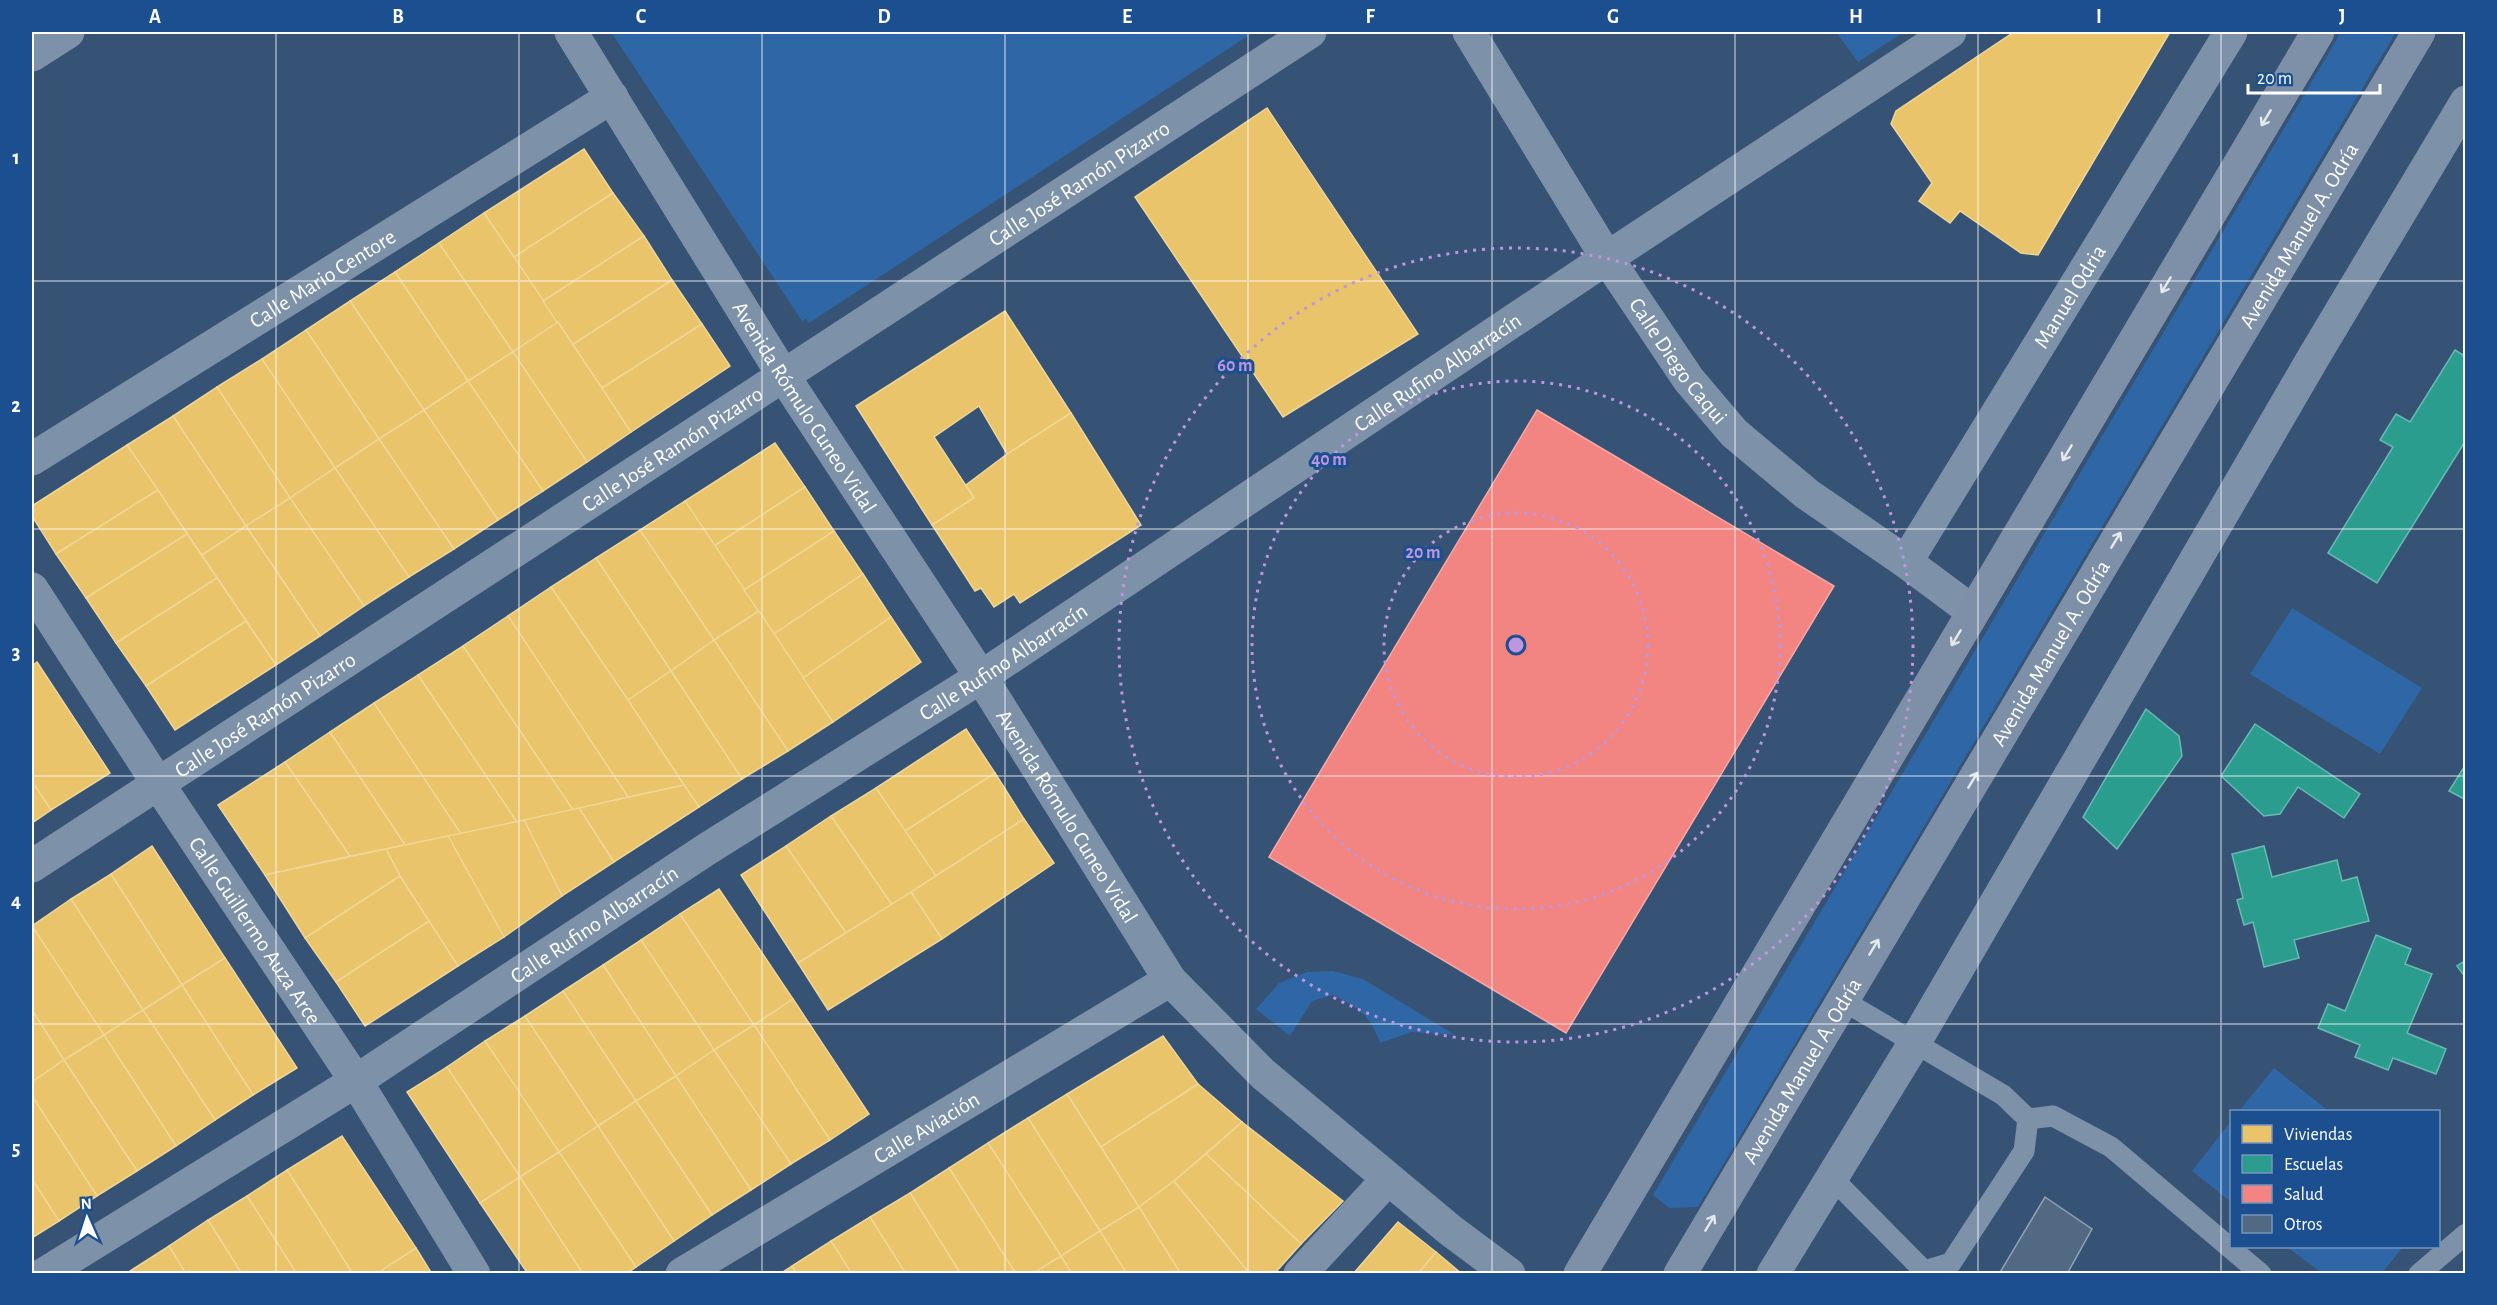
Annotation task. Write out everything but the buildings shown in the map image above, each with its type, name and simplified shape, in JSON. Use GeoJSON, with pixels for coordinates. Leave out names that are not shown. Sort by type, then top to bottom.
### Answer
{"type":"FeatureCollection","features":[{"type":"Feature","properties":{"kind":"highway"},"geometry":{"type":"LineString","coordinates":[[1580,1274],[2318,32]]}},
{"type":"Feature","properties":{"kind":"highway","name":"Avenida Manuel A. Odría"},"geometry":{"type":"LineString","coordinates":[[1680,1274],[2419,32]]}},
{"type":"Feature","properties":{"kind":"street"},"geometry":{"type":"LineString","coordinates":[[32,55],[68,32]]}},
{"type":"Feature","properties":{"kind":"street","name":"Avenida Rómulo Cuneo Vidal"},"geometry":{"type":"LineString","coordinates":[[571,32],[783,375],[981,677],[1170,980],[1263,1074],[1501,1271]]}},
{"type":"Feature","properties":{"kind":"street","name":"Calle José Ramón Pizarro"},"geometry":{"type":"LineString","coordinates":[[32,866],[1310,32]]}},
{"type":"Feature","properties":{"kind":"street","name":"Calle Diego Caqui"},"geometry":{"type":"LineString","coordinates":[[1469,32],[1607,258],[1689,380],[1734,433],[1807,494],[1972,611]]}},
{"type":"Feature","properties":{"kind":"street","name":"Calle Rufino Albarracín"},"geometry":{"type":"LineString","coordinates":[[44,1274],[356,1081],[707,849],[981,677],[1607,258],[1950,32]]}},
{"type":"Feature","properties":{"kind":"street","name":"Manuel Odria"},"geometry":{"type":"LineString","coordinates":[[1906,562],[2231,32]]}},
{"type":"Feature","properties":{"kind":"street","name":"Calle Mario Centore"},"geometry":{"type":"LineString","coordinates":[[32,459],[612,97]]}},
{"type":"Feature","properties":{"kind":"street"},"geometry":{"type":"LineString","coordinates":[[1773,1274],[1915,1042],[2316,353],[2466,102]]}},
{"type":"Feature","properties":{"kind":"street","name":"Calle Guillermo Auza Arce"},"geometry":{"type":"LineString","coordinates":[[32,589],[356,1081],[474,1274]]}},
{"type":"Feature","properties":{"kind":"street","name":"Calle Aviación"},"geometry":{"type":"LineString","coordinates":[[682,1274],[1170,980]]}},
{"type":"Feature","properties":{"kind":"street"},"geometry":{"type":"LineString","coordinates":[[1300,1274],[1388,1179]]}},
{"type":"Feature","properties":{"kind":"lane"},"geometry":{"type":"LineString","coordinates":[[1842,1000],[2003,1095],[2028,1119]]}},
{"type":"Feature","properties":{"kind":"lane"},"geometry":{"type":"LineString","coordinates":[[2028,1119],[2053,1116],[2111,1147],[2230,1248]]}},
{"type":"Feature","properties":{"kind":"lane"},"geometry":{"type":"LineString","coordinates":[[1833,1179],[1924,1271],[1951,1263],[2024,1151],[2028,1119]]}},
{"type":"Feature","properties":{"kind":"lane"},"geometry":{"type":"LineString","coordinates":[[2419,1274],[2440,1265],[2466,1234]]}},
{"type":"Feature","properties":{"kind":"lane"},"geometry":{"type":"LineString","coordinates":[[2230,1248],[2261,1274]]}},
{"type":"Feature","properties":{"kind":"shaded area"},"geometry":{"type":"Polygon","coordinates":[[[611,32],[1254,32],[809,323],[806,319],[802,321],[611,32]]]}},
{"type":"Feature","properties":{"kind":"shaded area"},"geometry":{"type":"Polygon","coordinates":[[[1836,32],[1904,32],[1858,62],[1836,32]]]}},
{"type":"Feature","properties":{"kind":"shaded area"},"geometry":{"type":"Polygon","coordinates":[[[2341,32],[2396,32],[1698,1207],[1669,1208],[1653,1195],[2341,32]]]}},
{"type":"Feature","properties":{"kind":"shaded area"},"geometry":{"type":"Polygon","coordinates":[[[2292,608],[2422,688],[2380,754],[2250,674],[2292,608]]]}},
{"type":"Feature","properties":{"kind":"shaded area"},"geometry":{"type":"Polygon","coordinates":[[[1333,971],[1363,979],[1455,1035],[1412,1032],[1380,1043],[1368,1019],[1350,1004],[1333,995],[1312,1001],[1290,1036],[1256,1009],[1279,983],[1307,972],[1333,971]]]}},
{"type":"Feature","properties":{"kind":"shaded area"},"geometry":{"type":"Polygon","coordinates":[[[2274,1068],[2328,1110],[2240,1110],[2274,1068]]]}},
{"type":"Feature","properties":{"kind":"shaded area"},"geometry":{"type":"Polygon","coordinates":[[[2230,1122],[2230,1201],[2192,1171],[2230,1122]]]}},
{"type":"Feature","properties":{"kind":"shaded area"},"geometry":{"type":"Polygon","coordinates":[[[2288,1248],[2402,1248],[2382,1273],[2322,1273],[2288,1248]]]}}]}
